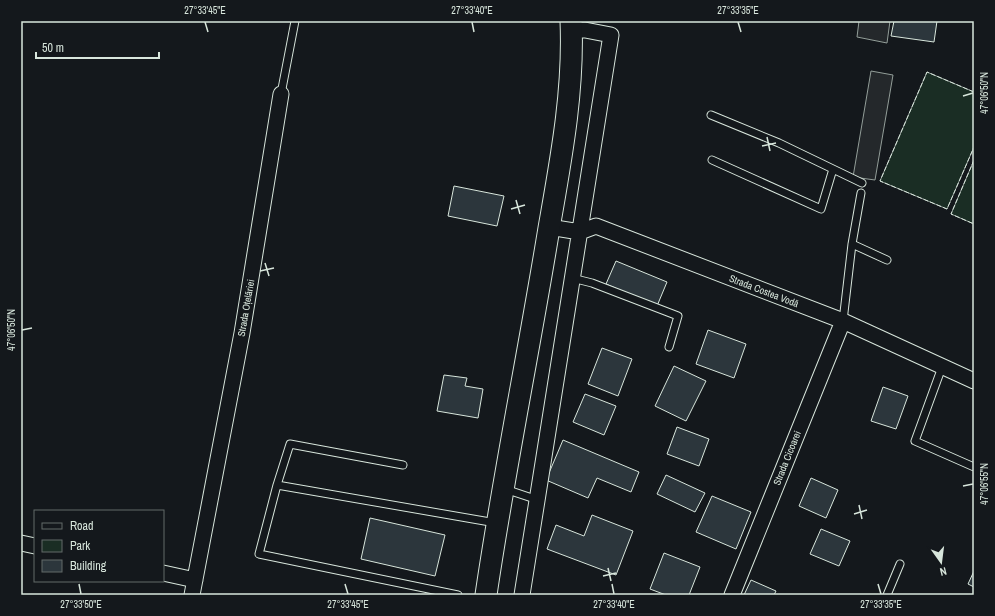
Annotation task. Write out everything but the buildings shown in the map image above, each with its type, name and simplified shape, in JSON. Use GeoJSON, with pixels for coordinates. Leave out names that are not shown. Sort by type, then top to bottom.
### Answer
{"type":"FeatureCollection","features":[{"type":"Feature","properties":{"kind":"main road"},"geometry":{"type":"LineString","coordinates":[[486,595],[502,488],[565,139],[571,70],[572,25]]}},
{"type":"Feature","properties":{"kind":"street"},"geometry":{"type":"LineString","coordinates":[[522,595],[611,35],[585,30],[572,25]]}},
{"type":"Feature","properties":{"kind":"street","name":"Strada Oțelăriei"},"geometry":{"type":"LineString","coordinates":[[193,588],[242,333],[282,94]]}},
{"type":"Feature","properties":{"kind":"street","name":"Strada Costea Vodă"},"geometry":{"type":"LineString","coordinates":[[550,227],[580,232],[596,226],[842,321],[974,381]]}},
{"type":"Feature","properties":{"kind":"street","name":"Strada Cicoarei"},"geometry":{"type":"LineString","coordinates":[[732,595],[842,321]]}},
{"type":"Feature","properties":{"kind":"street"},"geometry":{"type":"LineString","coordinates":[[21,543],[34,546]]}},
{"type":"Feature","properties":{"kind":"street"},"geometry":{"type":"LineString","coordinates":[[164,574],[193,588]]}},
{"type":"Feature","properties":{"kind":"lane","name":"Strada Oțelăriei"},"geometry":{"type":"LineString","coordinates":[[282,94],[295,21]]}},
{"type":"Feature","properties":{"kind":"lane"},"geometry":{"type":"LineString","coordinates":[[711,115],[779,143],[862,183]]}},
{"type":"Feature","properties":{"kind":"lane"},"geometry":{"type":"LineString","coordinates":[[712,160],[821,209],[833,169]]}},
{"type":"Feature","properties":{"kind":"lane"},"geometry":{"type":"LineString","coordinates":[[842,321],[852,244],[861,193]]}},
{"type":"Feature","properties":{"kind":"lane"},"geometry":{"type":"LineString","coordinates":[[852,244],[887,260]]}},
{"type":"Feature","properties":{"kind":"lane"},"geometry":{"type":"LineString","coordinates":[[572,278],[592,283],[678,316],[670,347]]}},
{"type":"Feature","properties":{"kind":"lane"},"geometry":{"type":"LineString","coordinates":[[942,367],[915,441],[974,467]]}},
{"type":"Feature","properties":{"kind":"lane"},"geometry":{"type":"LineString","coordinates":[[403,465],[290,444],[277,485],[260,554],[458,595]]}},
{"type":"Feature","properties":{"kind":"lane"},"geometry":{"type":"LineString","coordinates":[[277,485],[497,523]]}},
{"type":"Feature","properties":{"kind":"lane"},"geometry":{"type":"LineString","coordinates":[[502,488],[538,500]]}},
{"type":"Feature","properties":{"kind":"lane"},"geometry":{"type":"LineString","coordinates":[[887,595],[900,564]]}},
{"type":"Feature","properties":{"kind":"green space"},"geometry":{"type":"Polygon","coordinates":[[[927,72],[974,92],[974,147],[947,209],[880,181],[927,72]]]}},
{"type":"Feature","properties":{"kind":"green space"},"geometry":{"type":"Polygon","coordinates":[[[974,160],[974,224],[951,214],[974,160]]]}},
{"type":"Feature","properties":{"kind":"shaded area"},"geometry":{"type":"Polygon","coordinates":[[[859,21],[890,21],[887,43],[857,37],[859,21]]]}},
{"type":"Feature","properties":{"kind":"shaded area"},"geometry":{"type":"Polygon","coordinates":[[[871,71],[893,75],[875,180],[853,177],[871,71]]]}},
{"type":"Feature","properties":{"kind":"fence"},"geometry":{"type":"LineString","coordinates":[[974,92],[927,72],[880,181],[947,209],[974,147]]}},
{"type":"Feature","properties":{"kind":"fence"},"geometry":{"type":"LineString","coordinates":[[974,160],[951,214],[974,224]]}}]}
